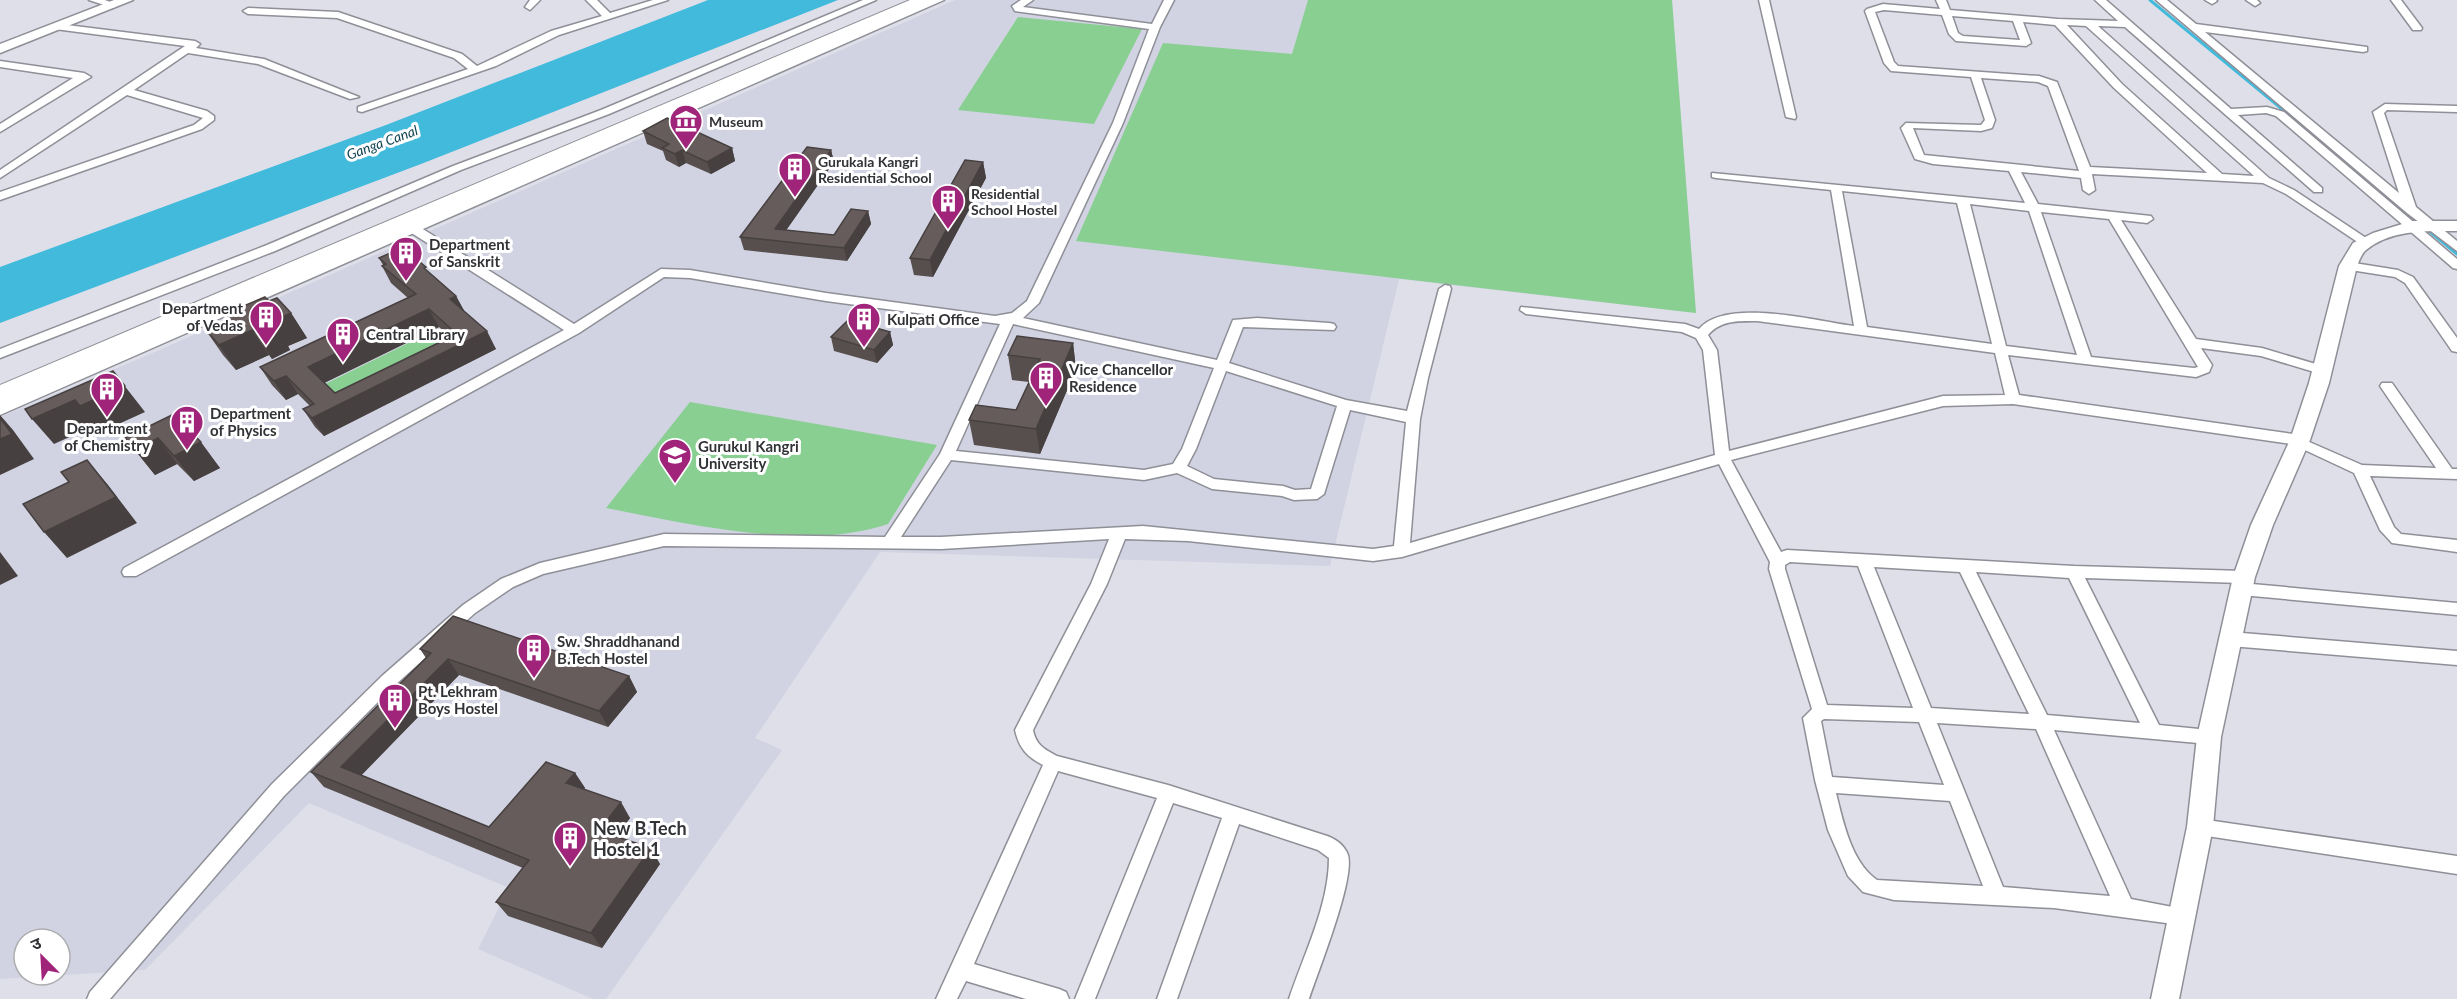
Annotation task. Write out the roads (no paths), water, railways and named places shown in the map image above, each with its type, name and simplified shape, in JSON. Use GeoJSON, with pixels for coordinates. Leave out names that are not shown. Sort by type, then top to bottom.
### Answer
{"type":"FeatureCollection","features":[{"type":"Feature","properties":{"kind":"highway"},"geometry":{"type":"LineString","coordinates":[[0,379],[900,0]]}},
{"type":"Feature","properties":{"kind":"highway"},"geometry":{"type":"LineString","coordinates":[[0,394],[924,0]]}},
{"type":"Feature","properties":{"kind":"street"},"geometry":{"type":"LineString","coordinates":[[94,0],[120,3]]}},
{"type":"Feature","properties":{"kind":"street"},"geometry":{"type":"LineString","coordinates":[[591,0],[608,16]]}},
{"type":"Feature","properties":{"kind":"street"},"geometry":{"type":"LineString","coordinates":[[362,108],[476,70],[555,33],[663,0]]}},
{"type":"Feature","properties":{"kind":"street"},"geometry":{"type":"LineString","coordinates":[[0,354],[271,248],[457,168],[605,112],[871,0]]}},
{"type":"Feature","properties":{"kind":"street"},"geometry":{"type":"LineString","coordinates":[[0,408],[938,0]]}},
{"type":"Feature","properties":{"kind":"street"},"geometry":{"type":"LineString","coordinates":[[1028,0],[1017,6],[1018,9],[1155,27]]}},
{"type":"Feature","properties":{"kind":"street"},"geometry":{"type":"LineString","coordinates":[[890,542],[947,455],[1009,319],[1025,313],[1033,303],[1118,123],[1155,27],[1169,0]]}},
{"type":"Feature","properties":{"kind":"street"},"geometry":{"type":"LineString","coordinates":[[1764,0],[1791,117]]}},
{"type":"Feature","properties":{"kind":"street"},"geometry":{"type":"LineString","coordinates":[[1941,0],[1954,34],[1960,39],[2023,45],[2026,42],[2016,17]]}},
{"type":"Feature","properties":{"kind":"street"},"geometry":{"type":"LineString","coordinates":[[2100,0],[2318,190]]}},
{"type":"Feature","properties":{"kind":"street"},"geometry":{"type":"LineString","coordinates":[[2162,0],[2420,223],[2457,265]]}},
{"type":"Feature","properties":{"kind":"street"},"geometry":{"type":"LineString","coordinates":[[2384,0],[2396,0],[2417,28]]}},
{"type":"Feature","properties":{"kind":"street"},"geometry":{"type":"LineString","coordinates":[[0,49],[120,3]]}},
{"type":"Feature","properties":{"kind":"street"},"geometry":{"type":"LineString","coordinates":[[2089,190],[2053,84],[2039,79],[1895,69],[1889,63],[1870,11],[1876,7],[2058,22],[2129,24]]}},
{"type":"Feature","properties":{"kind":"street"},"geometry":{"type":"LineString","coordinates":[[248,11],[338,15],[458,56],[476,70]]}},
{"type":"Feature","properties":{"kind":"street"},"geometry":{"type":"LineString","coordinates":[[2058,22],[2118,86],[2219,178]]}},
{"type":"Feature","properties":{"kind":"street"},"geometry":{"type":"LineString","coordinates":[[2090,23],[2265,180],[2290,192],[2366,242]]}},
{"type":"Feature","properties":{"kind":"street"},"geometry":{"type":"LineString","coordinates":[[0,175],[186,50],[194,42],[59,27]]}},
{"type":"Feature","properties":{"kind":"street"},"geometry":{"type":"LineString","coordinates":[[2193,27],[2363,49]]}},
{"type":"Feature","properties":{"kind":"street"},"geometry":{"type":"LineString","coordinates":[[186,50],[260,61],[354,96]]}},
{"type":"Feature","properties":{"kind":"street"},"geometry":{"type":"LineString","coordinates":[[0,64],[88,77],[0,129]]}},
{"type":"Feature","properties":{"kind":"street"},"geometry":{"type":"LineString","coordinates":[[0,74],[14,66]]}},
{"type":"Feature","properties":{"kind":"street"},"geometry":{"type":"LineString","coordinates":[[1975,75],[1990,120],[1988,126],[1981,128],[1911,125],[1907,128],[1916,153],[1933,161],[2085,173],[2265,180]]}},
{"type":"Feature","properties":{"kind":"street"},"geometry":{"type":"LineString","coordinates":[[0,196],[198,127],[210,118],[202,113],[126,91]]}},
{"type":"Feature","properties":{"kind":"street"},"geometry":{"type":"LineString","coordinates":[[2420,223],[2378,112],[2385,106],[2457,109]]}},
{"type":"Feature","properties":{"kind":"street"},"geometry":{"type":"LineString","coordinates":[[2229,112],[2267,110],[2280,114],[2420,223],[2457,247]]}},
{"type":"Feature","properties":{"kind":"street"},"geometry":{"type":"LineString","coordinates":[[2012,167],[2034,208],[2085,358]]}},
{"type":"Feature","properties":{"kind":"street"},"geometry":{"type":"LineString","coordinates":[[1716,175],[2147,219]]}},
{"type":"Feature","properties":{"kind":"street"},"geometry":{"type":"LineString","coordinates":[[1836,188],[1861,330]]}},
{"type":"Feature","properties":{"kind":"street"},"geometry":{"type":"LineString","coordinates":[[1963,202],[2003,351],[2013,399]]}},
{"type":"Feature","properties":{"kind":"street"},"geometry":{"type":"LineString","coordinates":[[1701,335],[1715,321],[1734,317],[1767,318],[2003,351],[2085,358],[2157,370],[2196,373],[2204,369],[2205,364],[2193,343],[2113,216]]}},
{"type":"Feature","properties":{"kind":"street"},"geometry":{"type":"LineString","coordinates":[[2165,999],[2200,827],[2209,737],[2243,583],[2262,525],[2300,442],[2348,266],[2353,254],[2366,242],[2420,223],[2457,226]]}},
{"type":"Feature","properties":{"kind":"street"},"geometry":{"type":"LineString","coordinates":[[414,229],[574,330]]}},
{"type":"Feature","properties":{"kind":"street"},"geometry":{"type":"LineString","coordinates":[[2348,266],[2398,274],[2409,280],[2457,348]]}},
{"type":"Feature","properties":{"kind":"street"},"geometry":{"type":"LineString","coordinates":[[130,572],[574,330],[661,273],[690,274],[826,297],[995,320],[1009,319],[1221,365],[1345,404],[1404,415],[1414,420]]}},
{"type":"Feature","properties":{"kind":"street"},"geometry":{"type":"LineString","coordinates":[[1402,551],[1405,477],[1414,420],[1421,378],[1445,289]]}},
{"type":"Feature","properties":{"kind":"street"},"geometry":{"type":"LineString","coordinates":[[1526,310],[1685,328],[1701,335],[1710,350],[1723,458],[1778,562],[1777,569],[1821,712]]}},
{"type":"Feature","properties":{"kind":"street"},"geometry":{"type":"LineString","coordinates":[[1178,468],[1189,448],[1234,330],[1242,321],[1329,327]]}},
{"type":"Feature","properties":{"kind":"street"},"geometry":{"type":"LineString","coordinates":[[2193,343],[2262,352],[2321,370]]}},
{"type":"Feature","properties":{"kind":"street"},"geometry":{"type":"LineString","coordinates":[[2387,386],[2452,473]]}},
{"type":"Feature","properties":{"kind":"street"},"geometry":{"type":"LineString","coordinates":[[97,999],[278,790],[388,681],[469,609],[507,583],[540,569],[664,540],[941,543],[1120,532],[1188,535],[1373,555],[1402,551],[1723,458],[1943,401],[2013,399],[2300,442],[2360,470],[2452,473]]}},
{"type":"Feature","properties":{"kind":"street"},"geometry":{"type":"LineString","coordinates":[[947,455],[1144,475],[1178,468],[1212,484],[1283,490],[1294,495],[1317,494],[1345,404]]}},
{"type":"Feature","properties":{"kind":"street"},"geometry":{"type":"LineString","coordinates":[[2360,470],[2388,530],[2397,539],[2407,542],[2457,546]]}},
{"type":"Feature","properties":{"kind":"street"},"geometry":{"type":"LineString","coordinates":[[1120,532],[1099,584],[1024,730],[1026,741],[1034,752],[1053,762],[1168,793],[1324,843],[1334,849],[1340,859],[1334,889],[1299,999]]}},
{"type":"Feature","properties":{"kind":"street"},"geometry":{"type":"LineString","coordinates":[[1778,562],[1787,556],[1795,556],[2243,583],[2457,609]]}},
{"type":"Feature","properties":{"kind":"street"},"geometry":{"type":"LineString","coordinates":[[1864,561],[1996,894]]}},
{"type":"Feature","properties":{"kind":"street"},"geometry":{"type":"LineString","coordinates":[[1965,566],[2041,721],[2124,906]]}},
{"type":"Feature","properties":{"kind":"street"},"geometry":{"type":"LineString","coordinates":[[2074,572],[2153,731]]}},
{"type":"Feature","properties":{"kind":"street"},"geometry":{"type":"LineString","coordinates":[[2230,639],[2457,658]]}},
{"type":"Feature","properties":{"kind":"street"},"geometry":{"type":"LineString","coordinates":[[2181,916],[2124,906],[1996,894],[1890,890],[1866,884],[1850,865],[1826,784],[1812,718],[1821,712],[1926,714],[2041,721],[2209,737]]}},
{"type":"Feature","properties":{"kind":"street"},"geometry":{"type":"LineString","coordinates":[[946,999],[1053,762]]}},
{"type":"Feature","properties":{"kind":"street"},"geometry":{"type":"LineString","coordinates":[[1826,784],[1957,794]]}},
{"type":"Feature","properties":{"kind":"street"},"geometry":{"type":"LineString","coordinates":[[1085,999],[1168,793]]}},
{"type":"Feature","properties":{"kind":"street"},"geometry":{"type":"LineString","coordinates":[[1167,999],[1233,814]]}},
{"type":"Feature","properties":{"kind":"street"},"geometry":{"type":"LineString","coordinates":[[2200,827],[2457,865]]}},
{"type":"Feature","properties":{"kind":"street"},"geometry":{"type":"LineString","coordinates":[[961,970],[1059,999]]}},
{"type":"Feature","properties":{"kind":"water","name":"Ganga Canal"},"geometry":{"type":"Polygon","coordinates":[[[708,0],[838,0],[421,164],[0,323],[0,267],[386,125],[708,0]]]}},
{"type":"Feature","properties":{"kind":"waterway"},"geometry":{"type":"LineString","coordinates":[[2150,0],[2457,254]]}},
{"type":"Feature","properties":{"kind":"place","name":"Museum"},"geometry":{"type":"Point","coordinates":[686,150]}},
{"type":"Feature","properties":{"kind":"place","name":"Gurukala Kangri Residential School"},"geometry":{"type":"Point","coordinates":[795,198]}},
{"type":"Feature","properties":{"kind":"place","name":"Residential School Hostel"},"geometry":{"type":"Point","coordinates":[948,230]}},
{"type":"Feature","properties":{"kind":"place","name":"Department of Sanskrit"},"geometry":{"type":"Point","coordinates":[406,282]}},
{"type":"Feature","properties":{"kind":"place","name":"Department of Vedas"},"geometry":{"type":"Point","coordinates":[266,346]}},
{"type":"Feature","properties":{"kind":"place","name":"Kulpati Office"},"geometry":{"type":"Point","coordinates":[864,348]}},
{"type":"Feature","properties":{"kind":"place","name":"Central Library"},"geometry":{"type":"Point","coordinates":[343,363]}},
{"type":"Feature","properties":{"kind":"place","name":"Vice Chancellor Residence"},"geometry":{"type":"Point","coordinates":[1046,407]}},
{"type":"Feature","properties":{"kind":"place","name":"Department of Chemistry"},"geometry":{"type":"Point","coordinates":[107,418]}},
{"type":"Feature","properties":{"kind":"place","name":"Department of Physics"},"geometry":{"type":"Point","coordinates":[187,451]}},
{"type":"Feature","properties":{"kind":"place","name":"Gurukul Kangri University"},"geometry":{"type":"Point","coordinates":[675,484]}},
{"type":"Feature","properties":{"kind":"place","name":"Sw. Shraddhanand B.Tech Hostel"},"geometry":{"type":"Point","coordinates":[534,679]}},
{"type":"Feature","properties":{"kind":"place","name":"Pt. Lekhram Boys Hostel"},"geometry":{"type":"Point","coordinates":[395,729]}},
{"type":"Feature","properties":{"kind":"place","name":"New B.Tech Hostel 1"},"geometry":{"type":"Point","coordinates":[570,867]}}]}
